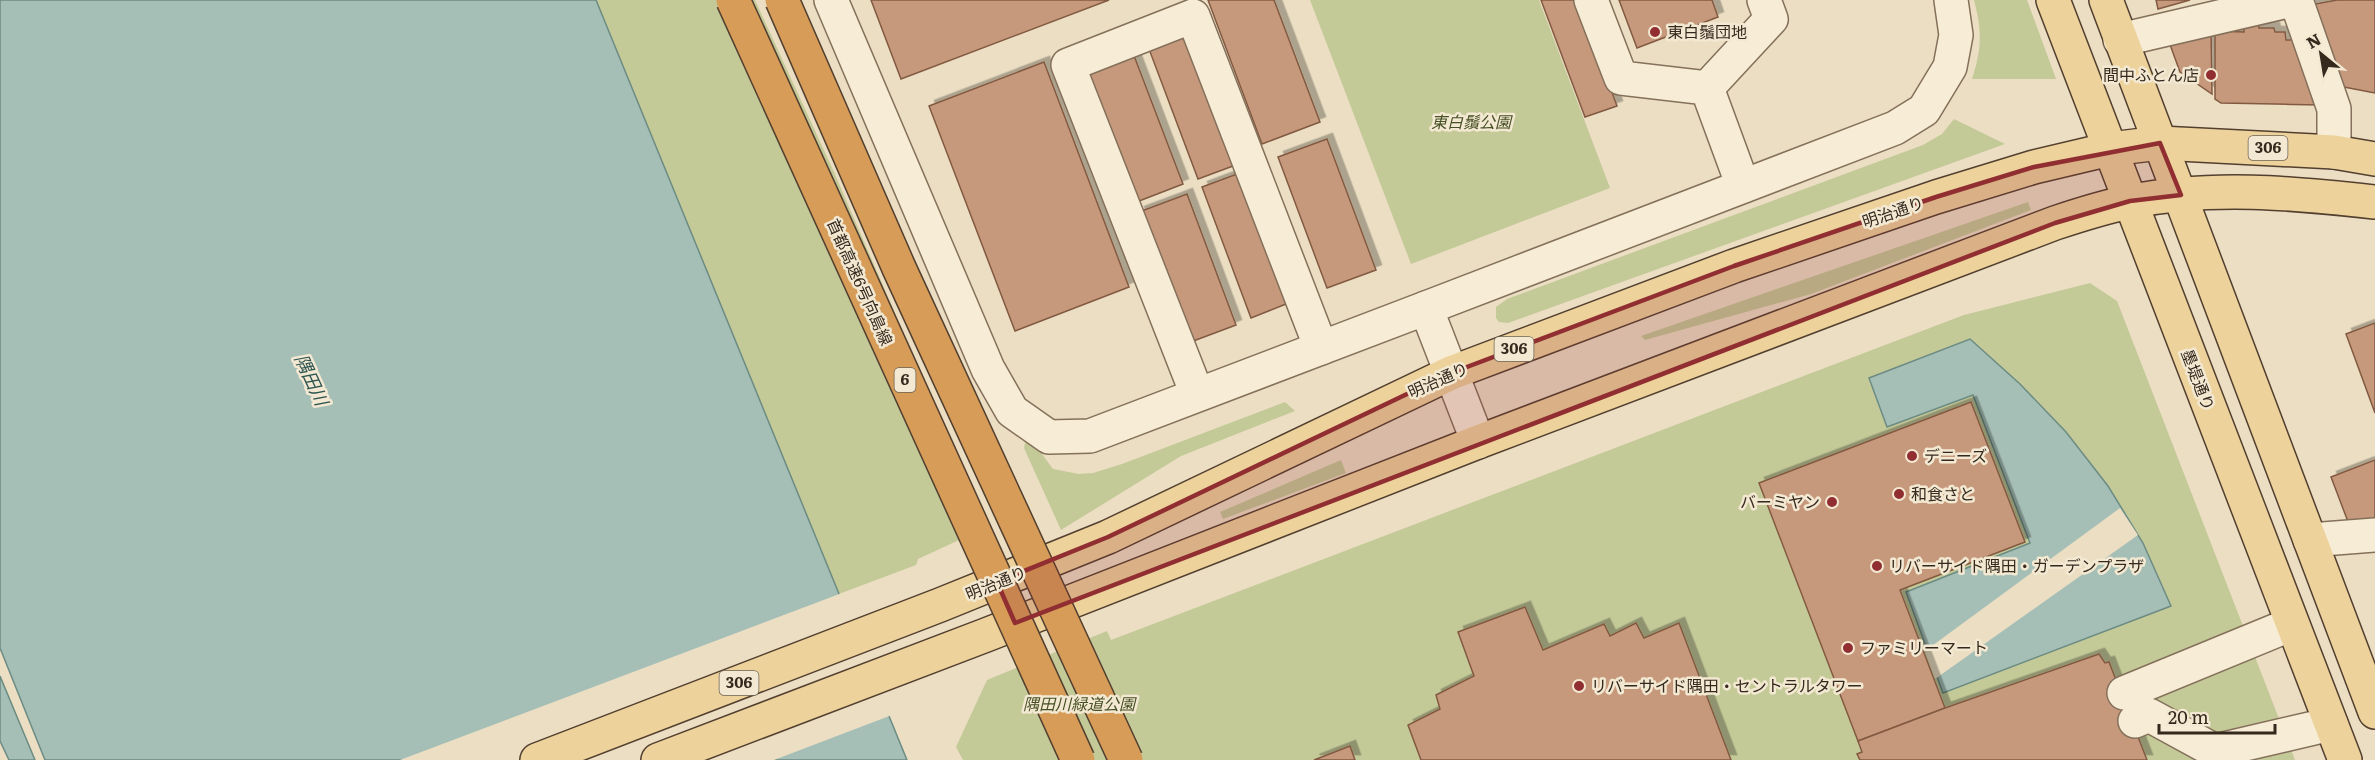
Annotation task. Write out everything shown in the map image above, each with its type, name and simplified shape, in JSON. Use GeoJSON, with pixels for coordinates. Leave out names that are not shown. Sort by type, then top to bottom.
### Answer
{"type":"FeatureCollection","features":[{"type":"Feature","properties":{"kind":"highway","name":"首都高速6号向島線"},"geometry":{"type":"LineString","coordinates":[[733,0],[1078,760]]}},
{"type":"Feature","properties":{"kind":"highway"},"geometry":{"type":"LineString","coordinates":[[782,0],[899,268],[1126,760]]}},
{"type":"Feature","properties":{"kind":"main road","name":"墨堤通り"},"geometry":{"type":"LineString","coordinates":[[2053,0],[2344,760]]}},
{"type":"Feature","properties":{"kind":"main road"},"geometry":{"type":"LineString","coordinates":[[2106,0],[2375,711]]}},
{"type":"Feature","properties":{"kind":"main road","name":"明治通り"},"geometry":{"type":"LineString","coordinates":[[537,760],[940,605],[1108,537],[1451,373],[1734,266],[1936,197],[2034,167],[2110,149],[2160,143],[2334,152],[2375,159]]}},
{"type":"Feature","properties":{"kind":"main road"},"geometry":{"type":"LineString","coordinates":[[658,760],[1478,442],[2055,223],[2130,201],[2181,195],[2240,192],[2293,193],[2375,202]]}},
{"type":"Feature","properties":{"kind":"street"},"geometry":{"type":"LineString","coordinates":[[831,0],[988,369],[1012,411],[1049,437],[1090,436],[1895,128],[1924,110],[1950,66],[1956,35],[1951,0]]}},
{"type":"Feature","properties":{"kind":"street"},"geometry":{"type":"LineString","coordinates":[[1591,0],[1621,78],[1707,88]]}},
{"type":"Feature","properties":{"kind":"street"},"geometry":{"type":"LineString","coordinates":[[1707,88],[1772,20],[1764,0]]}},
{"type":"Feature","properties":{"kind":"street"},"geometry":{"type":"LineString","coordinates":[[2120,40],[2294,0],[2334,109],[2334,152]]}},
{"type":"Feature","properties":{"kind":"street"},"geometry":{"type":"LineString","coordinates":[[1197,394],[1068,65],[1193,16],[1321,348]]}},
{"type":"Feature","properties":{"kind":"street"},"geometry":{"type":"LineString","coordinates":[[1707,88],[1743,186]]}},
{"type":"Feature","properties":{"kind":"street"},"geometry":{"type":"LineString","coordinates":[[1426,308],[1478,442]]}},
{"type":"Feature","properties":{"kind":"street"},"geometry":{"type":"LineString","coordinates":[[2310,540],[2375,535]]}},
{"type":"Feature","properties":{"kind":"street"},"geometry":{"type":"LineString","coordinates":[[2292,624],[2136,704],[2215,751],[2331,724]]}},
{"type":"Feature","properties":{"kind":"highlighted area"},"geometry":{"type":"Polygon","coordinates":[[[2160,143],[2181,195],[2130,201],[2055,223],[1015,623],[997,582],[1108,537],[1451,373],[1734,266],[1936,197],[2034,167],[2160,143]]]}},
{"type":"Feature","properties":{"kind":"green space"},"geometry":{"type":"Polygon","coordinates":[[[596,0],[755,0],[834,172],[987,527],[918,559],[916,565],[839,594],[596,0]]]}},
{"type":"Feature","properties":{"kind":"green space","name":"東白鬚公園"},"geometry":{"type":"Polygon","coordinates":[[[1310,0],[1539,0],[1610,188],[1411,264],[1310,0]]]}},
{"type":"Feature","properties":{"kind":"green space"},"geometry":{"type":"Polygon","coordinates":[[[1974,0],[2027,0],[2056,79],[1972,79],[1980,40],[1974,0]]]}},
{"type":"Feature","properties":{"kind":"green space"},"geometry":{"type":"Polygon","coordinates":[[[1954,119],[2005,144],[1508,323],[1499,322],[1496,318],[1496,307],[1507,299],[1923,145],[1942,134],[1954,119]]]}},
{"type":"Feature","properties":{"kind":"green space"},"geometry":{"type":"Polygon","coordinates":[[[2028,202],[2031,210],[1811,294],[1645,340],[1641,336],[2028,202]]]}},
{"type":"Feature","properties":{"kind":"green space","name":"隅田川緑道公園"},"geometry":{"type":"Polygon","coordinates":[[[2090,283],[2117,301],[2295,760],[963,760],[956,747],[987,680],[1107,631],[1111,640],[1964,315],[2090,283]]]}},
{"type":"Feature","properties":{"kind":"green space"},"geometry":{"type":"Polygon","coordinates":[[[1285,402],[1295,411],[1181,456],[1061,530],[1024,448],[1026,439],[1036,446],[1053,469],[1079,474],[1093,473],[1285,402]]]}},
{"type":"Feature","properties":{"kind":"green space"},"geometry":{"type":"Polygon","coordinates":[[[1341,460],[1346,473],[1223,519],[1220,512],[1341,460]]]}},
{"type":"Feature","properties":{"kind":"water","name":"隅田川"},"geometry":{"type":"Polygon","coordinates":[[[0,0],[596,0],[907,760],[45,760],[0,648],[0,0]]]}},
{"type":"Feature","properties":{"kind":"water"},"geometry":{"type":"Polygon","coordinates":[[[1970,339],[2020,384],[2066,432],[2108,486],[2143,543],[2171,606],[1943,693],[1906,592],[2030,543],[1973,395],[1887,427],[1869,378],[1970,339]]]}},
{"type":"Feature","properties":{"kind":"water"},"geometry":{"type":"Polygon","coordinates":[[[0,676],[35,760],[9,760],[0,741],[0,676]]]}},
{"type":"Feature","properties":{"kind":"pier"},"geometry":{"type":"Polygon","coordinates":[[[2120,508],[2138,535],[1935,679],[1925,651],[2120,508]]]}},
{"type":"Feature","properties":{"kind":"pier"},"geometry":{"type":"Polygon","coordinates":[[[842,593],[892,715],[774,760],[400,760],[842,593]]]}},
{"type":"Feature","properties":{"kind":"building"},"geometry":{"type":"Polygon","coordinates":[[[871,0],[1109,0],[901,79],[871,0]]]}},
{"type":"Feature","properties":{"kind":"building"},"geometry":{"type":"Polygon","coordinates":[[[1208,0],[1274,0],[1320,122],[1262,144],[1208,0]]]}},
{"type":"Feature","properties":{"kind":"building"},"geometry":{"type":"Polygon","coordinates":[[[1541,0],[1578,0],[1617,106],[1585,117],[1541,0]]]}},
{"type":"Feature","properties":{"kind":"building","name":"東白鬚団地"},"geometry":{"type":"Polygon","coordinates":[[[1619,0],[1712,0],[1718,17],[1637,48],[1619,0]]]}},
{"type":"Feature","properties":{"kind":"building"},"geometry":{"type":"Polygon","coordinates":[[[2156,0],[2190,0],[2158,9],[2156,0]]]}},
{"type":"Feature","properties":{"kind":"building"},"geometry":{"type":"Polygon","coordinates":[[[2337,0],[2375,0],[2375,93],[2339,86],[2325,32],[2316,34],[2310,5],[2337,0]]]}},
{"type":"Feature","properties":{"kind":"building"},"geometry":{"type":"Polygon","coordinates":[[[2258,18],[2259,28],[2274,28],[2275,32],[2285,32],[2286,40],[2294,40],[2320,105],[2221,103],[2215,99],[2215,31],[2244,32],[2244,20],[2258,18]]]}},
{"type":"Feature","properties":{"kind":"building"},"geometry":{"type":"Polygon","coordinates":[[[2211,28],[2212,94],[2180,72],[2168,39],[2211,28]]]}},
{"type":"Feature","properties":{"kind":"building"},"geometry":{"type":"Polygon","coordinates":[[[1184,35],[1233,166],[1198,179],[1149,49],[1184,35]]]}},
{"type":"Feature","properties":{"kind":"building"},"geometry":{"type":"Polygon","coordinates":[[[1133,53],[1183,184],[1134,203],[1085,72],[1133,53]]]}},
{"type":"Feature","properties":{"kind":"building"},"geometry":{"type":"Polygon","coordinates":[[[1044,62],[1129,287],[1015,331],[929,106],[1044,62]]]}},
{"type":"Feature","properties":{"kind":"building"},"geometry":{"type":"Polygon","coordinates":[[[1327,139],[1376,270],[1327,288],[1278,157],[1327,139]]]}},
{"type":"Feature","properties":{"kind":"building"},"geometry":{"type":"Polygon","coordinates":[[[1237,174],[1286,304],[1251,318],[1202,187],[1237,174]]]}},
{"type":"Feature","properties":{"kind":"building"},"geometry":{"type":"Polygon","coordinates":[[[1187,194],[1236,325],[1188,343],[1139,212],[1187,194]]]}},
{"type":"Feature","properties":{"kind":"building"},"geometry":{"type":"Polygon","coordinates":[[[2375,323],[2375,413],[2346,334],[2375,323]]]}},
{"type":"Feature","properties":{"kind":"building","name":"リバーサイド隅田・ガーデンプラザ"},"geometry":{"type":"Polygon","coordinates":[[[1971,402],[2025,542],[1900,590],[1945,708],[1858,741],[1759,483],[1971,402]]]}},
{"type":"Feature","properties":{"kind":"building"},"geometry":{"type":"Polygon","coordinates":[[[2375,460],[2375,518],[2350,527],[2331,477],[2375,460]]]}},
{"type":"Feature","properties":{"kind":"building","name":"リバーサイド隅田・セントラルタワー"},"geometry":{"type":"Polygon","coordinates":[[[1525,607],[1543,650],[1604,624],[1610,636],[1636,623],[1644,638],[1679,623],[1731,760],[1421,760],[1408,725],[1440,709],[1436,695],[1474,676],[1458,632],[1525,607]]]}},
{"type":"Feature","properties":{"kind":"building"},"geometry":{"type":"Polygon","coordinates":[[[2099,654],[2105,663],[2109,662],[2147,760],[1860,760],[1857,754],[1862,752],[1858,741],[2099,654]]]}},
{"type":"Feature","properties":{"kind":"building"},"geometry":{"type":"Polygon","coordinates":[[[1350,746],[1355,760],[1314,760],[1350,746]]]}},
{"type":"Feature","properties":{"kind":"place","name":"東白鬚団地"},"geometry":{"type":"Point","coordinates":[1655,32]}},
{"type":"Feature","properties":{"kind":"place","name":"間中ふとん店"},"geometry":{"type":"Point","coordinates":[2211,75]}},
{"type":"Feature","properties":{"kind":"place","name":"デニーズ"},"geometry":{"type":"Point","coordinates":[1912,456]}},
{"type":"Feature","properties":{"kind":"place","name":"和食さと"},"geometry":{"type":"Point","coordinates":[1899,494]}},
{"type":"Feature","properties":{"kind":"place","name":"バーミヤン"},"geometry":{"type":"Point","coordinates":[1832,502]}},
{"type":"Feature","properties":{"kind":"place","name":"リバーサイド隅田・ガーデンプラザ"},"geometry":{"type":"Point","coordinates":[1877,566]}},
{"type":"Feature","properties":{"kind":"place","name":"ファミリーマート"},"geometry":{"type":"Point","coordinates":[1848,648]}},
{"type":"Feature","properties":{"kind":"place","name":"リバーサイド隅田・セントラルタワー"},"geometry":{"type":"Point","coordinates":[1579,686]}}]}
